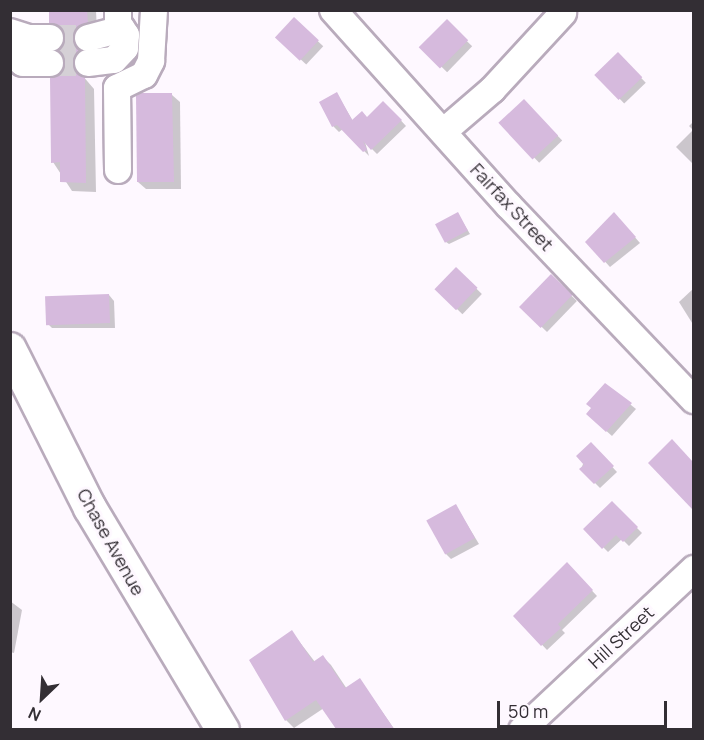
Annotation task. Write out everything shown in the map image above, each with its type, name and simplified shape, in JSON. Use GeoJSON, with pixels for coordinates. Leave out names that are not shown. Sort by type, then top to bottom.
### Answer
{"type":"FeatureCollection","features":[{"type":"Feature","properties":{"kind":"main road","name":"Chase Avenue"},"geometry":{"type":"LineString","coordinates":[[10,349],[90,508],[223,729]]}},
{"type":"Feature","properties":{"kind":"street"},"geometry":{"type":"LineString","coordinates":[[118,170],[117,88],[144,75],[151,62],[154,10]]}},
{"type":"Feature","properties":{"kind":"street","name":"Fairfax Street"},"geometry":{"type":"LineString","coordinates":[[333,10],[443,132],[693,400]]}},
{"type":"Feature","properties":{"kind":"street"},"geometry":{"type":"LineString","coordinates":[[443,132],[492,90],[563,13]]}},
{"type":"Feature","properties":{"kind":"street"},"geometry":{"type":"LineString","coordinates":[[88,38],[119,20],[125,48],[114,60],[88,63]]}},
{"type":"Feature","properties":{"kind":"street"},"geometry":{"type":"LineString","coordinates":[[10,32],[28,38],[50,38]]}},
{"type":"Feature","properties":{"kind":"street"},"geometry":{"type":"LineString","coordinates":[[10,53],[23,63],[50,63]]}},
{"type":"Feature","properties":{"kind":"street","name":"Hill Street"},"geometry":{"type":"LineString","coordinates":[[522,729],[693,569]]}},
{"type":"Feature","properties":{"kind":"building"},"geometry":{"type":"Polygon","coordinates":[[[49,10],[87,10],[88,23],[73,35],[80,50],[73,64],[76,72],[85,77],[86,183],[60,182],[60,162],[51,163],[50,78],[63,70],[65,62],[58,51],[65,37],[58,25],[49,23],[49,10]]]}},
{"type":"Feature","properties":{"kind":"building"},"geometry":{"type":"Polygon","coordinates":[[[294,17],[319,40],[300,61],[275,37],[294,17]]]}},
{"type":"Feature","properties":{"kind":"building"},"geometry":{"type":"Polygon","coordinates":[[[447,19],[468,40],[440,68],[419,47],[447,19]]]}},
{"type":"Feature","properties":{"kind":"building"},"geometry":{"type":"Polygon","coordinates":[[[618,52],[642,77],[619,100],[594,75],[618,52]]]}},
{"type":"Feature","properties":{"kind":"building"},"geometry":{"type":"Polygon","coordinates":[[[337,92],[352,120],[362,111],[367,117],[383,101],[402,120],[371,150],[363,141],[367,150],[363,152],[337,125],[332,127],[319,102],[337,92]]]}},
{"type":"Feature","properties":{"kind":"building"},"geometry":{"type":"Polygon","coordinates":[[[141,93],[172,93],[174,182],[137,182],[136,96],[141,93]]]}},
{"type":"Feature","properties":{"kind":"building"},"geometry":{"type":"Polygon","coordinates":[[[524,99],[558,136],[533,159],[498,123],[524,99]]]}},
{"type":"Feature","properties":{"kind":"building"},"geometry":{"type":"Polygon","coordinates":[[[458,212],[468,231],[445,243],[435,224],[458,212]]]}},
{"type":"Feature","properties":{"kind":"building"},"geometry":{"type":"Polygon","coordinates":[[[614,212],[636,237],[604,263],[585,242],[614,212]]]}},
{"type":"Feature","properties":{"kind":"building"},"geometry":{"type":"Polygon","coordinates":[[[456,267],[478,288],[456,310],[434,289],[456,267]]]}},
{"type":"Feature","properties":{"kind":"building"},"geometry":{"type":"Polygon","coordinates":[[[551,274],[573,295],[541,328],[519,307],[551,274]]]}},
{"type":"Feature","properties":{"kind":"building"},"geometry":{"type":"Polygon","coordinates":[[[109,294],[110,323],[46,325],[45,296],[109,294]]]}},
{"type":"Feature","properties":{"kind":"building"},"geometry":{"type":"Polygon","coordinates":[[[605,383],[632,403],[606,432],[586,414],[591,408],[586,404],[605,383]]]}},
{"type":"Feature","properties":{"kind":"building"},"geometry":{"type":"Polygon","coordinates":[[[672,439],[693,462],[693,510],[648,463],[672,439]]]}},
{"type":"Feature","properties":{"kind":"building"},"geometry":{"type":"Polygon","coordinates":[[[591,442],[614,466],[594,484],[579,469],[584,465],[576,456],[591,442]]]}},
{"type":"Feature","properties":{"kind":"building"},"geometry":{"type":"Polygon","coordinates":[[[612,501],[638,527],[623,542],[616,535],[602,549],[583,529],[612,501]]]}},
{"type":"Feature","properties":{"kind":"building"},"geometry":{"type":"Polygon","coordinates":[[[456,504],[475,538],[445,555],[426,520],[456,504]]]}},
{"type":"Feature","properties":{"kind":"building"},"geometry":{"type":"Polygon","coordinates":[[[567,562],[593,590],[558,624],[561,628],[541,646],[513,616],[567,562]]]}},
{"type":"Feature","properties":{"kind":"building"},"geometry":{"type":"Polygon","coordinates":[[[292,630],[313,662],[323,655],[345,688],[360,678],[394,729],[336,729],[316,700],[285,721],[249,660],[292,630]]]}},
{"type":"Feature","properties":{"kind":"tunnel"},"geometry":{"type":"LineString","coordinates":[[50,38],[88,38]]}},
{"type":"Feature","properties":{"kind":"tunnel"},"geometry":{"type":"LineString","coordinates":[[50,63],[88,63]]}}]}
